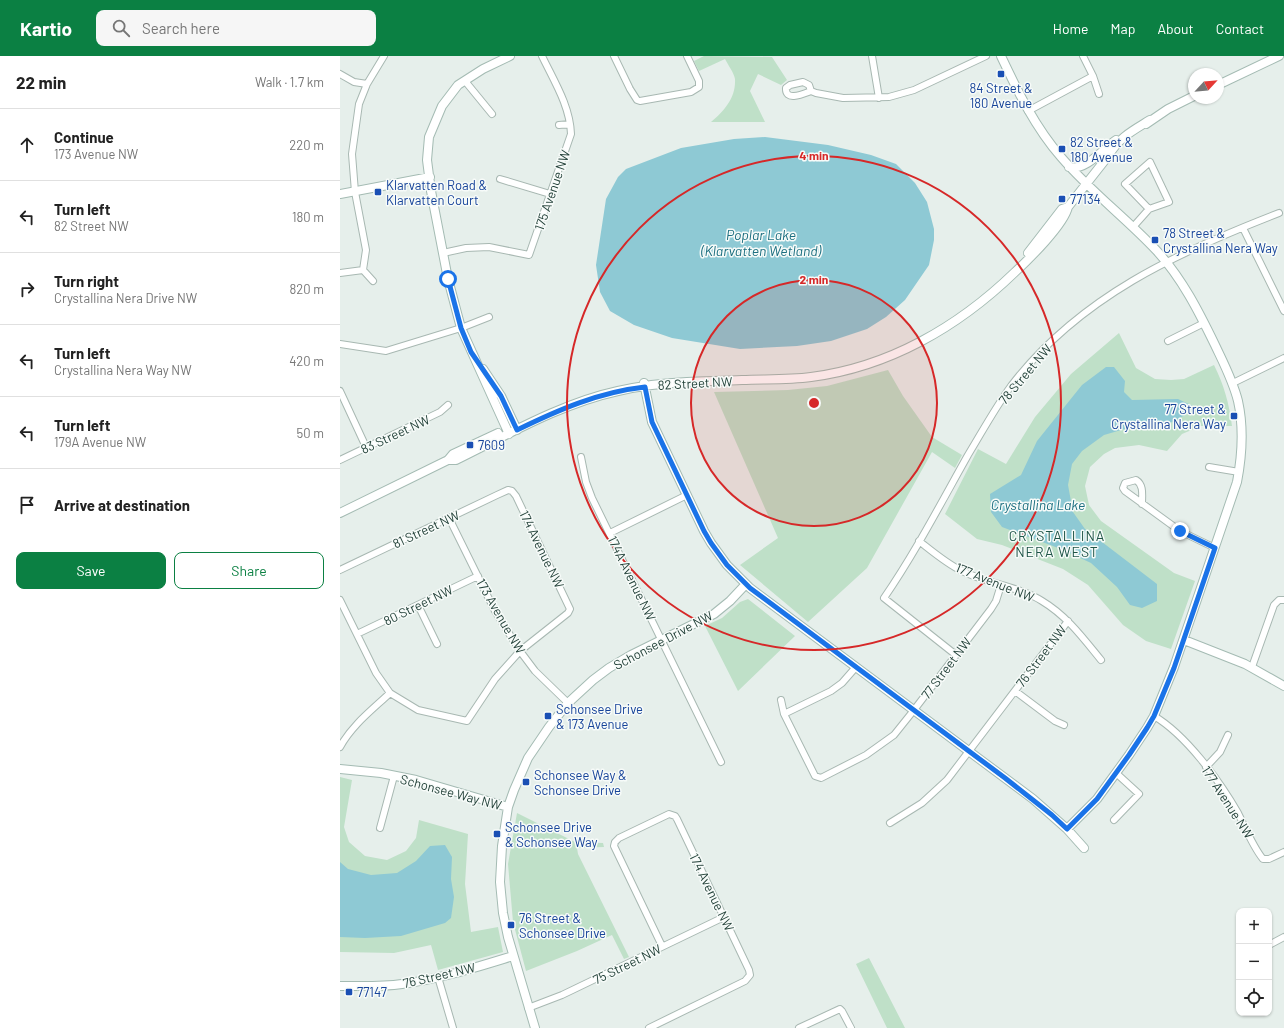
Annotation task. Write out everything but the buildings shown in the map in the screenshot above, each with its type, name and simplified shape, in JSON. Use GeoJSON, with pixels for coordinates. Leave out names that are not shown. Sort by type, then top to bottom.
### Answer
{"type":"FeatureCollection","features":[{"type":"Feature","properties":{"kind":"street"},"geometry":{"type":"LineString","coordinates":[[363,270],[366,250],[355,192],[352,154],[359,104],[367,84],[384,56]]}},
{"type":"Feature","properties":{"kind":"street"},"geometry":{"type":"LineString","coordinates":[[507,432],[461,328],[448,279],[431,191],[427,160],[429,137],[442,106],[458,85],[510,56]]}},
{"type":"Feature","properties":{"kind":"street","name":"175 Avenue NW"},"geometry":{"type":"LineString","coordinates":[[443,253],[466,248],[489,247],[529,255],[571,134],[569,116],[562,96],[542,56]]}},
{"type":"Feature","properties":{"kind":"street"},"geometry":{"type":"LineString","coordinates":[[614,56],[637,100],[646,100],[691,92],[699,87],[699,81],[687,56]]}},
{"type":"Feature","properties":{"kind":"street"},"geometry":{"type":"LineString","coordinates":[[872,56],[879,98]]}},
{"type":"Feature","properties":{"kind":"street"},"geometry":{"type":"LineString","coordinates":[[811,91],[816,94],[843,98],[889,97],[907,92],[986,56]]}},
{"type":"Feature","properties":{"kind":"street"},"geometry":{"type":"LineString","coordinates":[[1001,56],[1028,111],[1069,167],[1132,227],[1166,262],[1184,287],[1204,323],[1233,383],[1241,422],[1242,440],[1239,472],[1234,494],[1166,690],[1147,728],[1116,773],[1097,799],[1067,829]]}},
{"type":"Feature","properties":{"kind":"street"},"geometry":{"type":"LineString","coordinates":[[1084,56],[1099,94]]}},
{"type":"Feature","properties":{"kind":"street"},"geometry":{"type":"LineString","coordinates":[[1224,82],[1279,56]]}},
{"type":"Feature","properties":{"kind":"street"},"geometry":{"type":"LineString","coordinates":[[340,74],[354,82],[367,84]]}},
{"type":"Feature","properties":{"kind":"street"},"geometry":{"type":"LineString","coordinates":[[1028,111],[1093,76]]}},
{"type":"Feature","properties":{"kind":"street"},"geometry":{"type":"LineString","coordinates":[[465,81],[492,114]]}},
{"type":"Feature","properties":{"kind":"street","name":"82 Street NW"},"geometry":{"type":"LineString","coordinates":[[340,513],[448,460],[453,454],[560,410],[617,391],[645,384],[732,382],[741,380],[811,377],[851,370],[907,349],[944,329],[979,304],[1013,275],[1062,209],[1068,207],[1109,156],[1114,146],[1132,131],[1168,109],[1188,99]]}},
{"type":"Feature","properties":{"kind":"street","name":"82 Street NW"},"geometry":{"type":"LineString","coordinates":[[1109,156],[1118,150],[1150,120]]}},
{"type":"Feature","properties":{"kind":"street"},"geometry":{"type":"LineString","coordinates":[[559,125],[570,124]]}},
{"type":"Feature","properties":{"kind":"street"},"geometry":{"type":"LineString","coordinates":[[1069,167],[1075,168],[1086,165],[1110,144],[1132,131]]}},
{"type":"Feature","properties":{"kind":"street"},"geometry":{"type":"LineString","coordinates":[[1132,227],[1150,209],[1169,202],[1150,162],[1125,184],[1150,209]]}},
{"type":"Feature","properties":{"kind":"street"},"geometry":{"type":"LineString","coordinates":[[340,194],[430,177]]}},
{"type":"Feature","properties":{"kind":"street"},"geometry":{"type":"LineString","coordinates":[[500,179],[550,194]]}},
{"type":"Feature","properties":{"kind":"street","name":"78 Street NW"},"geometry":{"type":"LineString","coordinates":[[956,655],[884,598],[902,572],[989,420],[1011,387],[1023,371],[1051,341],[1080,316],[1114,291],[1202,244],[1279,213]]}},
{"type":"Feature","properties":{"kind":"street"},"geometry":{"type":"LineString","coordinates":[[1243,228],[1284,311]]}},
{"type":"Feature","properties":{"kind":"street"},"geometry":{"type":"LineString","coordinates":[[340,273],[363,270]]}},
{"type":"Feature","properties":{"kind":"street"},"geometry":{"type":"LineString","coordinates":[[363,270],[373,281]]}},
{"type":"Feature","properties":{"kind":"street"},"geometry":{"type":"LineString","coordinates":[[340,344],[386,351],[461,328],[489,317]]}},
{"type":"Feature","properties":{"kind":"street"},"geometry":{"type":"LineString","coordinates":[[1168,341],[1204,323]]}},
{"type":"Feature","properties":{"kind":"street"},"geometry":{"type":"LineString","coordinates":[[471,352],[501,396],[516,428]]}},
{"type":"Feature","properties":{"kind":"street"},"geometry":{"type":"LineString","coordinates":[[1233,383],[1284,358]]}},
{"type":"Feature","properties":{"kind":"street"},"geometry":{"type":"LineString","coordinates":[[645,384],[652,422],[711,543],[727,565],[746,584],[1037,803],[1067,829],[1084,848]]}},
{"type":"Feature","properties":{"kind":"street"},"geometry":{"type":"LineString","coordinates":[[340,391],[366,447]]}},
{"type":"Feature","properties":{"kind":"street","name":"83 Street NW"},"geometry":{"type":"LineString","coordinates":[[340,460],[440,412],[448,406]]}},
{"type":"Feature","properties":{"kind":"street","name":"174A Avenue NW"},"geometry":{"type":"LineString","coordinates":[[581,457],[588,486],[721,762]]}},
{"type":"Feature","properties":{"kind":"street"},"geometry":{"type":"LineString","coordinates":[[1209,467],[1239,472]]}},
{"type":"Feature","properties":{"kind":"street","name":"81 Street NW"},"geometry":{"type":"LineString","coordinates":[[340,570],[508,490],[512,491]]}},
{"type":"Feature","properties":{"kind":"street","name":"174 Avenue NW"},"geometry":{"type":"LineString","coordinates":[[512,491],[516,496],[570,609],[568,613],[520,651]]}},
{"type":"Feature","properties":{"kind":"street"},"geometry":{"type":"LineString","coordinates":[[610,533],[687,495]]}},
{"type":"Feature","properties":{"kind":"street"},"geometry":{"type":"LineString","coordinates":[[1142,504],[1180,531],[1215,548]]}},
{"type":"Feature","properties":{"kind":"street","name":"173 Avenue NW"},"geometry":{"type":"LineString","coordinates":[[449,518],[495,611],[520,651],[535,671],[568,703]]}},
{"type":"Feature","properties":{"kind":"street","name":"177 Avenue NW"},"geometry":{"type":"LineString","coordinates":[[919,541],[959,570],[1033,596],[1053,608],[1068,621],[1101,660]]}},
{"type":"Feature","properties":{"kind":"street","name":"80 Street NW"},"geometry":{"type":"LineString","coordinates":[[357,634],[478,576]]}},
{"type":"Feature","properties":{"kind":"street","name":"Schonsee Drive NW"},"geometry":{"type":"LineString","coordinates":[[535,1028],[513,956],[503,913],[500,882],[502,846],[508,807],[528,758],[549,727],[568,703],[593,680],[609,668],[631,655],[714,614],[730,601],[746,584]]}},
{"type":"Feature","properties":{"kind":"street","name":"77 Street NW"},"geometry":{"type":"LineString","coordinates":[[784,714],[813,774],[818,777],[825,776],[873,751],[894,735],[914,710],[991,609],[996,601],[1001,585]]}},
{"type":"Feature","properties":{"kind":"street"},"geometry":{"type":"LineString","coordinates":[[340,600],[376,673],[390,693],[418,710],[467,721],[495,679],[520,651]]}},
{"type":"Feature","properties":{"kind":"street"},"geometry":{"type":"LineString","coordinates":[[1252,667],[1274,605],[1282,600]]}},
{"type":"Feature","properties":{"kind":"street"},"geometry":{"type":"LineString","coordinates":[[418,605],[437,644]]}},
{"type":"Feature","properties":{"kind":"street","name":"76 Street NW"},"geometry":{"type":"LineString","coordinates":[[890,823],[922,803],[947,780],[1068,621]]}},
{"type":"Feature","properties":{"kind":"street"},"geometry":{"type":"LineString","coordinates":[[1184,640],[1229,656],[1252,667],[1284,686]]}},
{"type":"Feature","properties":{"kind":"street"},"geometry":{"type":"LineString","coordinates":[[780,700],[784,714],[831,691],[842,683],[856,667]]}},
{"type":"Feature","properties":{"kind":"street","name":"76 Street NW"},"geometry":{"type":"LineString","coordinates":[[1015,691],[1055,721],[1064,725]]}},
{"type":"Feature","properties":{"kind":"street"},"geometry":{"type":"LineString","coordinates":[[340,747],[345,737],[359,721],[390,693]]}},
{"type":"Feature","properties":{"kind":"street","name":"177 Avenue NW"},"geometry":{"type":"LineString","coordinates":[[1154,716],[1174,730],[1206,767],[1237,811],[1263,859],[1269,859],[1284,852]]}},
{"type":"Feature","properties":{"kind":"street"},"geometry":{"type":"LineString","coordinates":[[1206,767],[1220,752],[1228,735]]}},
{"type":"Feature","properties":{"kind":"street","name":"Schonsee Way NW"},"geometry":{"type":"LineString","coordinates":[[340,769],[416,780],[508,807]]}},
{"type":"Feature","properties":{"kind":"street"},"geometry":{"type":"LineString","coordinates":[[1114,820],[1139,794],[1116,773]]}},
{"type":"Feature","properties":{"kind":"street","name":"Schonsee Way NW"},"geometry":{"type":"LineString","coordinates":[[380,828],[394,776]]}},
{"type":"Feature","properties":{"kind":"street","name":"174 Avenue NW"},"geometry":{"type":"LineString","coordinates":[[649,1028],[745,981],[749,977],[750,973],[677,819],[670,814],[619,838],[615,842],[614,848],[662,946]]}},
{"type":"Feature","properties":{"kind":"street","name":"75 Street NW"},"geometry":{"type":"LineString","coordinates":[[528,1008],[556,998],[724,917]]}},
{"type":"Feature","properties":{"kind":"street"},"geometry":{"type":"LineString","coordinates":[[1272,943],[1284,937]]}},
{"type":"Feature","properties":{"kind":"street","name":"76 Street NW"},"geometry":{"type":"LineString","coordinates":[[340,986],[379,986],[438,978],[513,956]]}},
{"type":"Feature","properties":{"kind":"street"},"geometry":{"type":"LineString","coordinates":[[438,978],[453,1028]]}},
{"type":"Feature","properties":{"kind":"street"},"geometry":{"type":"LineString","coordinates":[[799,1028],[826,1014],[840,1009],[842,1010],[851,1028]]}},
{"type":"Feature","properties":{"kind":"green space"},"geometry":{"type":"Polygon","coordinates":[[[704,56],[772,57],[787,80],[781,85],[758,74],[750,91],[765,122],[711,122],[725,109],[728,104],[734,92],[735,79],[725,59],[699,71],[694,61],[704,56]]]}},
{"type":"Feature","properties":{"kind":"green space"},"geometry":{"type":"Polygon","coordinates":[[[1119,333],[1136,368],[1155,379],[1184,379],[1214,365],[1218,372],[1228,402],[1231,418],[1232,426],[1201,426],[1182,434],[1167,451],[1139,445],[1115,448],[1104,454],[1090,467],[1085,486],[1089,505],[1101,521],[1174,573],[1195,581],[1171,649],[1146,641],[1123,625],[1088,585],[1063,569],[1002,545],[977,539],[945,514],[978,449],[1006,464],[1035,417],[1071,374],[1119,333]]]}},
{"type":"Feature","properties":{"kind":"green space"},"geometry":{"type":"Polygon","coordinates":[[[888,370],[903,396],[932,437],[962,455],[955,468],[932,452],[867,568],[808,622],[740,565],[778,538],[714,392],[788,390],[827,386],[888,370]]]}},
{"type":"Feature","properties":{"kind":"green space"},"geometry":{"type":"Polygon","coordinates":[[[748,599],[795,636],[738,691],[705,626],[722,618],[740,602],[748,599]]]}},
{"type":"Feature","properties":{"kind":"green space"},"geometry":{"type":"Polygon","coordinates":[[[340,777],[352,780],[344,827],[349,842],[365,856],[387,860],[406,851],[416,838],[419,820],[468,834],[465,884],[471,932],[498,927],[503,952],[438,970],[431,945],[394,953],[340,952],[340,777]]]}},
{"type":"Feature","properties":{"kind":"green space"},"geometry":{"type":"Polygon","coordinates":[[[517,813],[575,842],[603,843],[604,847],[577,848],[578,854],[629,957],[624,959],[612,935],[577,951],[526,971],[513,922],[508,864],[517,813]]]}},
{"type":"Feature","properties":{"kind":"green space"},"geometry":{"type":"Polygon","coordinates":[[[869,958],[905,1028],[887,1028],[856,964],[869,958]]]}},
{"type":"Feature","properties":{"kind":"water","name":"Poplar Lake (Klarvatten Wetland)"},"geometry":{"type":"Polygon","coordinates":[[[765,137],[828,145],[871,155],[896,164],[915,183],[927,202],[934,229],[934,240],[929,265],[905,300],[886,317],[867,329],[831,341],[797,346],[740,349],[672,338],[634,325],[610,311],[600,292],[596,265],[606,199],[618,177],[626,169],[681,148],[734,139],[765,137]]]}},
{"type":"Feature","properties":{"kind":"water","name":"Crystallina Lake"},"geometry":{"type":"Polygon","coordinates":[[[1106,367],[1114,367],[1125,381],[1124,392],[1132,400],[1178,399],[1195,407],[1185,415],[1159,429],[1128,428],[1104,435],[1082,451],[1072,464],[1068,485],[1073,512],[1085,529],[1157,584],[1157,601],[1142,608],[1130,605],[1117,587],[1091,563],[1061,549],[1002,527],[991,512],[990,494],[1021,475],[1037,441],[1082,385],[1106,367]]]}},
{"type":"Feature","properties":{"kind":"water"},"geometry":{"type":"Polygon","coordinates":[[[445,845],[452,857],[451,879],[454,897],[451,918],[445,923],[401,936],[365,938],[340,937],[340,862],[348,869],[371,875],[397,873],[416,861],[430,846],[445,845]]]}},
{"type":"Feature","properties":{"kind":"place","name":"84 Street & 180 Avenue"},"geometry":{"type":"Point","coordinates":[1001,74]}},
{"type":"Feature","properties":{"kind":"place","name":"82 Street & 180 Avenue"},"geometry":{"type":"Point","coordinates":[1062,149]}},
{"type":"Feature","properties":{"kind":"place","name":"Klarvatten Road & Klarvatten Court"},"geometry":{"type":"Point","coordinates":[378,192]}},
{"type":"Feature","properties":{"kind":"place","name":"77134"},"geometry":{"type":"Point","coordinates":[1062,199]}},
{"type":"Feature","properties":{"kind":"place","name":"78 Street & Crystallina Nera Way"},"geometry":{"type":"Point","coordinates":[1155,240]}},
{"type":"Feature","properties":{"kind":"place","name":"77 Street & Crystallina Nera Way"},"geometry":{"type":"Point","coordinates":[1234,416]}},
{"type":"Feature","properties":{"kind":"place","name":"7609"},"geometry":{"type":"Point","coordinates":[470,445]}},
{"type":"Feature","properties":{"kind":"place","name":"Schonsee Drive & 173 Avenue"},"geometry":{"type":"Point","coordinates":[548,716]}},
{"type":"Feature","properties":{"kind":"place","name":"Schonsee Way & Schonsee Drive"},"geometry":{"type":"Point","coordinates":[526,782]}},
{"type":"Feature","properties":{"kind":"place","name":"Schonsee Drive & Schonsee Way"},"geometry":{"type":"Point","coordinates":[497,834]}},
{"type":"Feature","properties":{"kind":"place","name":"76 Street & Schonsee Drive"},"geometry":{"type":"Point","coordinates":[511,925]}},
{"type":"Feature","properties":{"kind":"place","name":"77147"},"geometry":{"type":"Point","coordinates":[349,992]}},
{"type":"Feature","properties":{"kind":"district","name":"CRYSTALLINA NERA WEST"},"geometry":{"type":"Point","coordinates":[1057,544]}},
{"type":"Feature","properties":{"kind":"route"},"geometry":{"type":"LineString","coordinates":[[448,279],[461,328],[471,352],[501,396],[517,430],[574,404],[617,391],[645,387],[649,411],[657,433],[704,531],[727,565],[750,588],[1005,778],[1052,815],[1067,829],[1097,799],[1116,773],[1147,728],[1166,690],[1215,548],[1180,531]]}}]}
